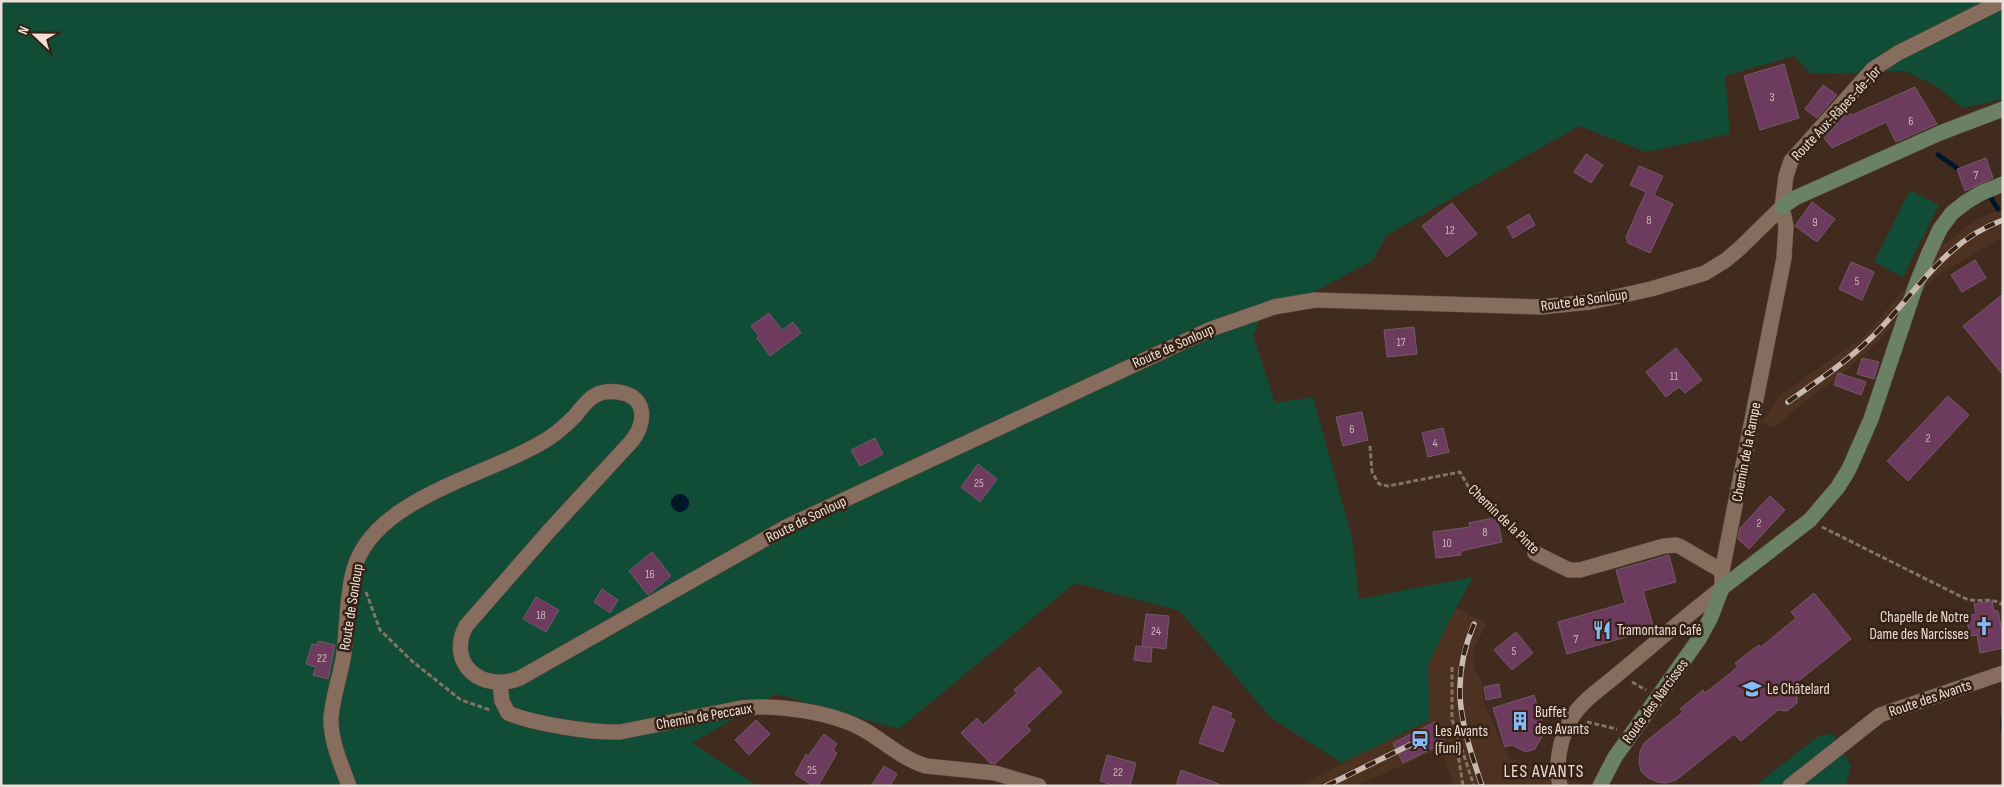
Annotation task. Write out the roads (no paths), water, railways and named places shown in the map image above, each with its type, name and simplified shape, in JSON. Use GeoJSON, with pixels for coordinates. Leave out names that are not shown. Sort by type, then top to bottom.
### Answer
{"type":"FeatureCollection","features":[{"type":"Feature","properties":{"kind":"street","name":"Route Aux-Râpes-de-Jor"},"geometry":{"type":"LineString","coordinates":[[1782,207],[1786,176],[1791,162],[1873,69],[1898,53],[2002,1]]}},
{"type":"Feature","properties":{"kind":"street","name":"Route de Sonloup"},"geometry":{"type":"LineString","coordinates":[[350,786],[336,751],[331,717],[344,652],[353,571],[358,557],[370,539],[410,505],[540,444],[563,427],[596,394],[618,392],[626,393],[634,398],[641,407],[642,418],[635,438],[548,531],[480,609],[464,632],[461,640],[461,653],[468,668],[483,680],[500,683],[520,678],[788,526],[1211,328],[1274,307],[1315,300],[1541,307],[1580,304],[1651,289],[1705,273],[1726,260],[1782,207],[1795,198],[1940,133],[2003,109]]}},
{"type":"Feature","properties":{"kind":"street"},"geometry":{"type":"LineString","coordinates":[[1560,786],[1558,765],[1565,732],[1571,719],[1580,707],[1679,621],[1810,520],[1838,487],[1858,449],[1883,384],[1925,262],[1940,229],[1952,214],[1966,202],[1981,193],[2003,184]]}},
{"type":"Feature","properties":{"kind":"street","name":"Chemin de la Rampe"},"geometry":{"type":"LineString","coordinates":[[1722,588],[1722,571],[1784,258],[1786,226],[1782,207]]}},
{"type":"Feature","properties":{"kind":"street","name":"Chemin de la Pinte"},"geometry":{"type":"LineString","coordinates":[[1535,553],[1569,570],[1580,570],[1664,546],[1676,545],[1722,571]]}},
{"type":"Feature","properties":{"kind":"street","name":"Route des Narcisses"},"geometry":{"type":"LineString","coordinates":[[1600,786],[1606,770],[1699,638],[1710,619],[1722,588]]}},
{"type":"Feature","properties":{"kind":"street","name":"Route des Avants"},"geometry":{"type":"LineString","coordinates":[[1790,786],[1880,715],[2003,674]]}},
{"type":"Feature","properties":{"kind":"street","name":"Chemin de Peccaux"},"geometry":{"type":"LineString","coordinates":[[500,683],[502,701],[508,713],[522,718],[613,732],[741,708],[777,707],[846,721],[868,732],[915,763],[926,766],[995,773],[1038,786]]}},
{"type":"Feature","properties":{"kind":"water"},"geometry":{"type":"Polygon","coordinates":[[[676,494],[684,494],[689,499],[687,510],[676,512],[671,507],[671,499],[676,494]]]}},
{"type":"Feature","properties":{"kind":"waterway"},"geometry":{"type":"LineString","coordinates":[[1938,155],[1957,168]]}},
{"type":"Feature","properties":{"kind":"waterway"},"geometry":{"type":"LineString","coordinates":[[1991,198],[1998,209]]}},
{"type":"Feature","properties":{"kind":"waterway"},"geometry":{"type":"LineString","coordinates":[[2003,719],[2003,729]]}},
{"type":"Feature","properties":{"kind":"railway"},"geometry":{"type":"LineString","coordinates":[[1788,402],[1840,364],[1870,339],[1946,256],[1963,242],[2003,220]]}},
{"type":"Feature","properties":{"kind":"railway"},"geometry":{"type":"LineString","coordinates":[[1474,624],[1461,667],[1460,686],[1464,724],[1482,786]]}},
{"type":"Feature","properties":{"kind":"railway"},"geometry":{"type":"LineString","coordinates":[[1326,786],[1420,740]]}},
{"type":"Feature","properties":{"kind":"place","name":"Chapelle de Notre Dame des Narcisses"},"geometry":{"type":"Point","coordinates":[1984,626]}},
{"type":"Feature","properties":{"kind":"place","name":"Tramontana Café"},"geometry":{"type":"Point","coordinates":[1602,630]}},
{"type":"Feature","properties":{"kind":"place","name":"Le Châtelard"},"geometry":{"type":"Point","coordinates":[1752,689]}},
{"type":"Feature","properties":{"kind":"place","name":"Buffet des Avants"},"geometry":{"type":"Point","coordinates":[1520,721]}},
{"type":"Feature","properties":{"kind":"place","name":"Les Avants (funi)"},"geometry":{"type":"Point","coordinates":[1420,740]}},
{"type":"Feature","properties":{"kind":"district","name":"LES AVANTS"},"geometry":{"type":"Point","coordinates":[1544,771]}}]}
